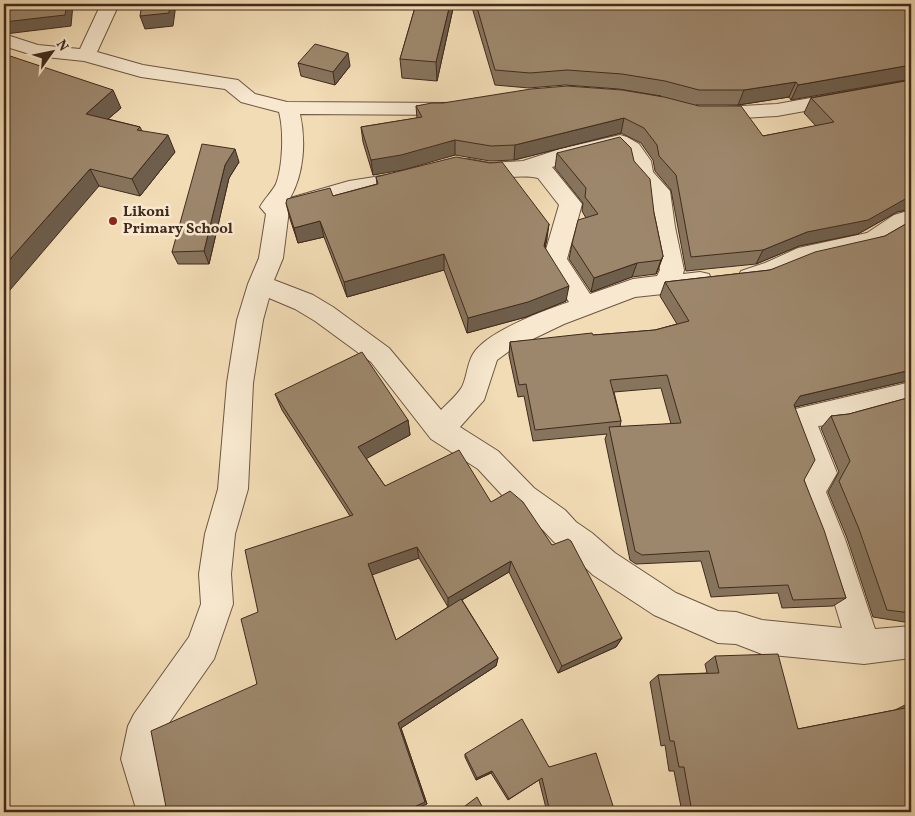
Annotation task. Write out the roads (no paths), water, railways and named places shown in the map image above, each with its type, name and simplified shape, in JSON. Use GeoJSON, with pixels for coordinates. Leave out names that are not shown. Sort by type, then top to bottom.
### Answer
{"type":"FeatureCollection","features":[{"type":"Feature","properties":{"kind":"street"},"geometry":{"type":"LineString","coordinates":[[86,55],[110,4]]}},
{"type":"Feature","properties":{"kind":"street"},"geometry":{"type":"LineString","coordinates":[[4,44],[10,42],[36,50],[86,55],[142,71],[231,84],[248,98],[287,108],[443,110],[473,106]]}},
{"type":"Feature","properties":{"kind":"street"},"geometry":{"type":"LineString","coordinates":[[687,111],[706,114],[758,112],[911,86]]}},
{"type":"Feature","properties":{"kind":"street"},"geometry":{"type":"LineString","coordinates":[[271,207],[286,184],[290,167],[292,131],[291,112],[287,108]]}},
{"type":"Feature","properties":{"kind":"street"},"geometry":{"type":"LineString","coordinates":[[524,168],[560,156],[620,142],[631,149],[640,161],[643,174],[659,191],[663,227],[672,270],[666,285]]}},
{"type":"Feature","properties":{"kind":"street"},"geometry":{"type":"LineString","coordinates":[[448,166],[456,164],[490,170],[524,168],[545,172],[571,204],[554,260],[585,306]]}},
{"type":"Feature","properties":{"kind":"street"},"geometry":{"type":"LineString","coordinates":[[271,207],[312,200],[349,189],[422,174]]}},
{"type":"Feature","properties":{"kind":"street"},"geometry":{"type":"LineString","coordinates":[[156,812],[139,759],[146,726],[202,647],[218,604],[215,574],[220,534],[233,489],[242,375],[250,320],[260,284],[271,258],[278,210],[271,207]]}},
{"type":"Feature","properties":{"kind":"street"},"geometry":{"type":"LineString","coordinates":[[441,430],[474,392],[482,362],[488,354],[525,330],[634,288],[724,278],[748,278],[773,270],[798,257],[874,240],[902,221],[911,218]]}},
{"type":"Feature","properties":{"kind":"street"},"geometry":{"type":"LineString","coordinates":[[260,284],[304,302],[380,355],[441,430],[488,460],[524,498],[554,520],[565,532],[581,543],[604,564],[665,604],[718,627],[736,628],[762,637],[864,647],[911,642]]}},
{"type":"Feature","properties":{"kind":"street"},"geometry":{"type":"LineString","coordinates":[[864,647],[830,538],[811,490],[822,473],[801,418],[838,412],[911,393]]}},
{"type":"Feature","properties":{"kind":"place","name":"Likoni Primary School"},"geometry":{"type":"Point","coordinates":[113,221]}}]}
